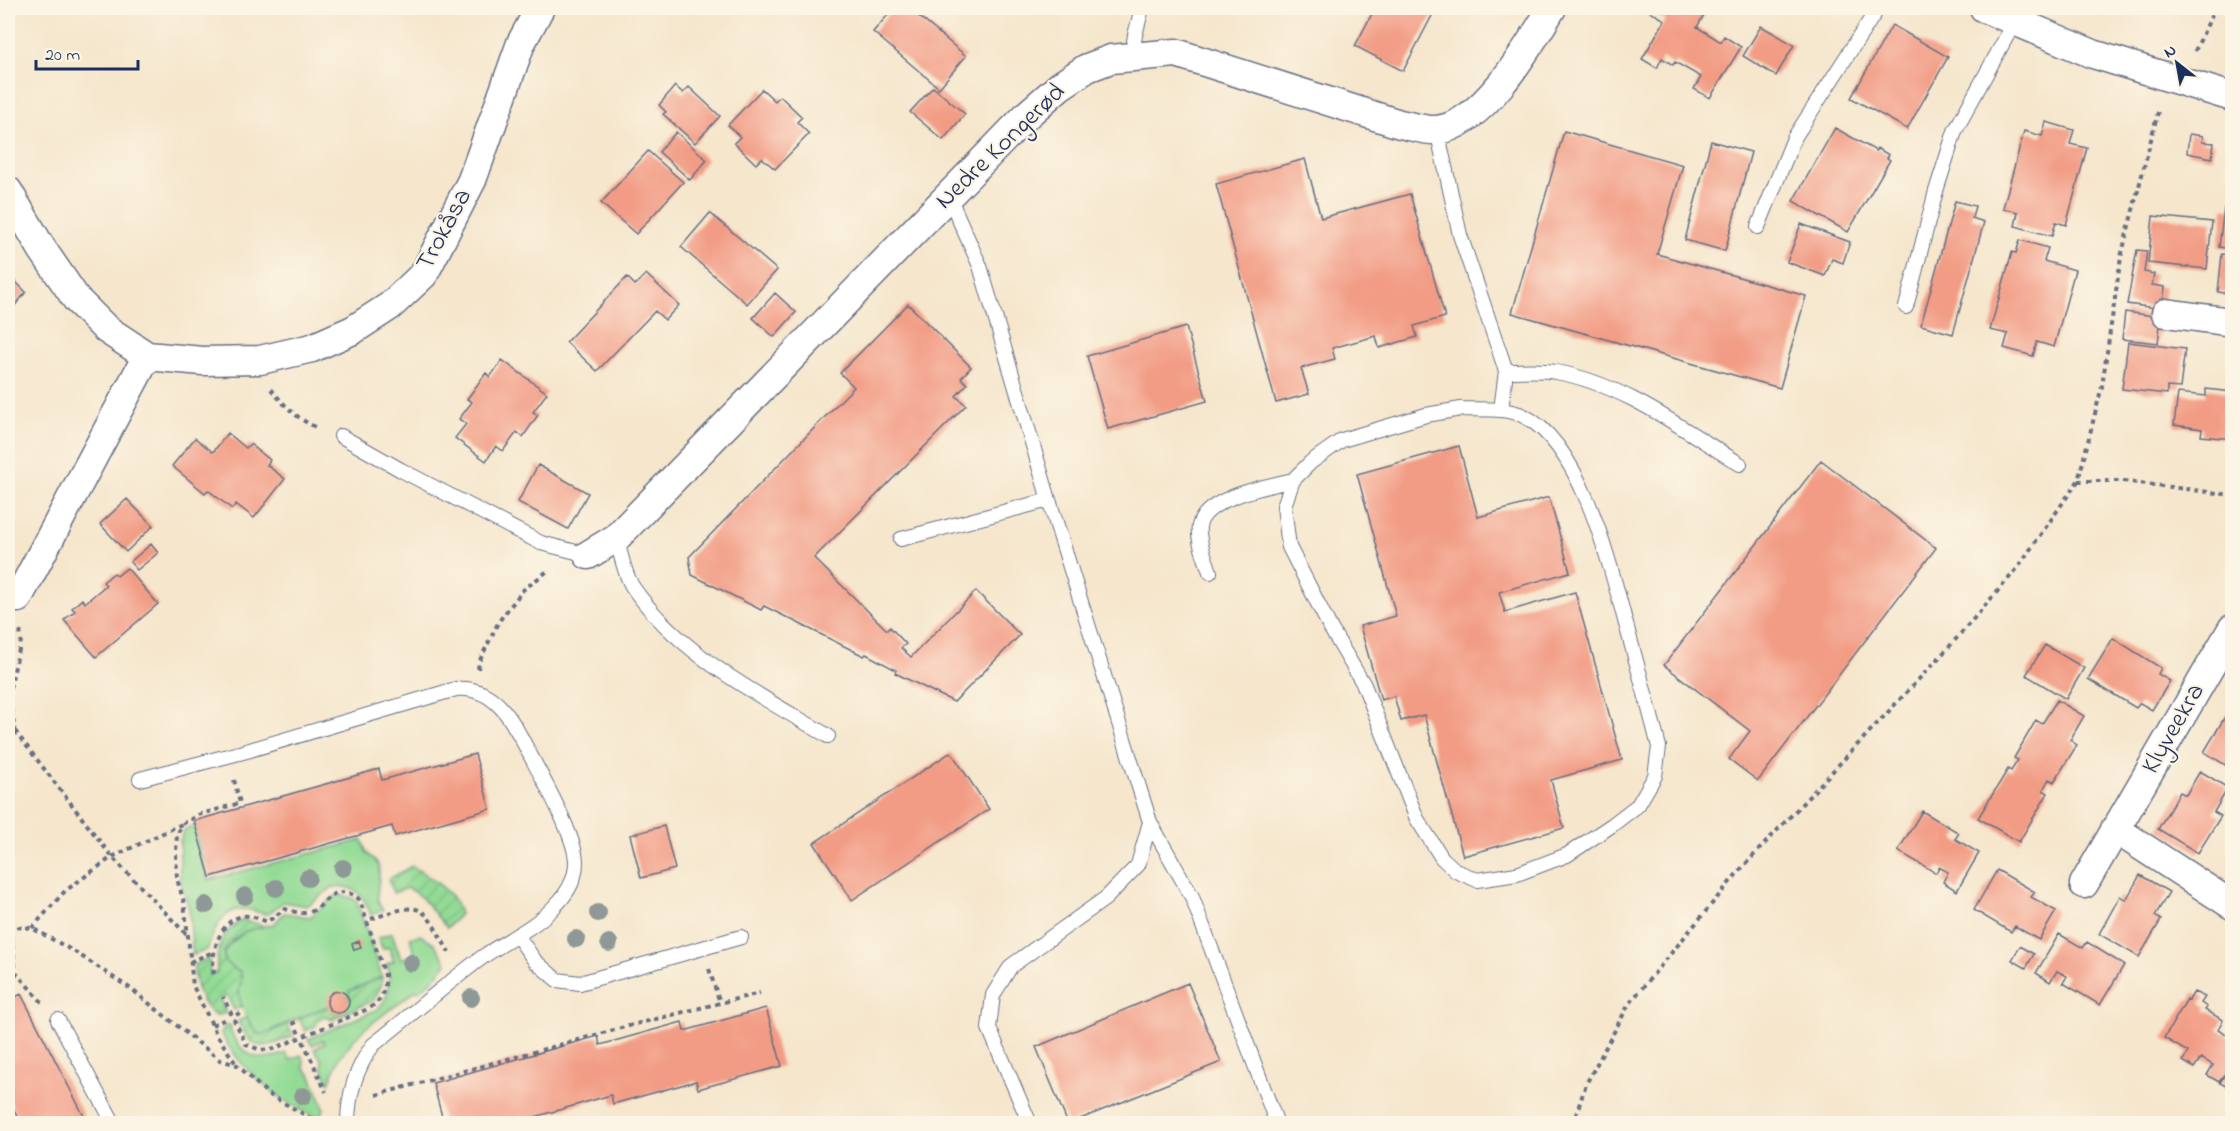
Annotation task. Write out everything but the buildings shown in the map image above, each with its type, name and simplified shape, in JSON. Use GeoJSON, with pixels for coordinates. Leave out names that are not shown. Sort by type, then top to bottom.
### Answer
{"type":"FeatureCollection","features":[{"type":"Feature","properties":{"kind":"street","name":"Trokåsa"},"geometry":{"type":"LineString","coordinates":[[8,191],[42,249],[77,300],[106,329],[147,356],[203,361],[260,360],[312,348],[352,330],[390,306],[424,274],[472,180],[521,43],[540,8]]}},
{"type":"Feature","properties":{"kind":"street"},"geometry":{"type":"LineString","coordinates":[[1437,130],[1462,121],[1489,100],[1523,56],[1552,8]]}},
{"type":"Feature","properties":{"kind":"street"},"geometry":{"type":"LineString","coordinates":[[1984,8],[2093,54],[2232,98]]}},
{"type":"Feature","properties":{"kind":"street","name":"Nedre Kongerød"},"geometry":{"type":"LineString","coordinates":[[588,555],[616,538],[1028,114],[1060,87],[1088,68],[1111,59],[1176,53],[1400,124],[1437,130]]}},
{"type":"Feature","properties":{"kind":"street"},"geometry":{"type":"LineString","coordinates":[[2166,313],[2232,322]]}},
{"type":"Feature","properties":{"kind":"street"},"geometry":{"type":"LineString","coordinates":[[18,598],[147,356]]}},
{"type":"Feature","properties":{"kind":"street","name":"Klyveekra"},"geometry":{"type":"LineString","coordinates":[[2084,884],[2232,629]]}},
{"type":"Feature","properties":{"kind":"street"},"geometry":{"type":"LineString","coordinates":[[2115,829],[2232,904]]}},
{"type":"Feature","properties":{"kind":"lane"},"geometry":{"type":"LineString","coordinates":[[1132,56],[1142,8]]}},
{"type":"Feature","properties":{"kind":"lane"},"geometry":{"type":"LineString","coordinates":[[1758,227],[1794,138],[1878,8]]}},
{"type":"Feature","properties":{"kind":"lane"},"geometry":{"type":"LineString","coordinates":[[1906,308],[1936,190],[1955,130],[2015,21]]}},
{"type":"Feature","properties":{"kind":"lane"},"geometry":{"type":"LineString","coordinates":[[1437,130],[1460,235],[1506,371],[1501,410]]}},
{"type":"Feature","properties":{"kind":"lane"},"geometry":{"type":"LineString","coordinates":[[949,197],[980,266],[1049,500],[1150,822],[1192,897],[1277,1124]]}},
{"type":"Feature","properties":{"kind":"lane"},"geometry":{"type":"LineString","coordinates":[[1506,371],[1554,371],[1593,380],[1629,397],[1740,464]]}},
{"type":"Feature","properties":{"kind":"lane"},"geometry":{"type":"LineString","coordinates":[[1461,409],[1501,410],[1524,416],[1550,436],[1575,473],[1605,548],[1659,747],[1655,777],[1638,805],[1612,825],[1567,855],[1517,874],[1477,880],[1456,871],[1442,858],[1417,819],[1365,685],[1331,629],[1289,547],[1284,506],[1293,480],[1311,462],[1342,440],[1426,415],[1461,409]]}},
{"type":"Feature","properties":{"kind":"lane"},"geometry":{"type":"LineString","coordinates":[[341,436],[541,543],[588,555]]}},
{"type":"Feature","properties":{"kind":"lane"},"geometry":{"type":"LineString","coordinates":[[1210,572],[1199,535],[1199,525],[1209,512],[1232,495],[1293,480]]}},
{"type":"Feature","properties":{"kind":"lane"},"geometry":{"type":"LineString","coordinates":[[901,539],[1049,500]]}},
{"type":"Feature","properties":{"kind":"lane"},"geometry":{"type":"LineString","coordinates":[[616,538],[631,585],[661,620],[718,671],[828,736]]}},
{"type":"Feature","properties":{"kind":"lane"},"geometry":{"type":"LineString","coordinates":[[140,780],[456,689],[476,690],[489,696],[499,704],[521,737],[550,792],[574,850],[575,874],[566,892],[554,908],[462,973],[373,1045],[357,1070],[348,1124]]}},
{"type":"Feature","properties":{"kind":"lane"},"geometry":{"type":"LineString","coordinates":[[1030,1124],[989,1028],[993,995],[1011,966],[1106,898],[1138,865],[1150,822]]}},
{"type":"Feature","properties":{"kind":"lane"},"geometry":{"type":"LineString","coordinates":[[518,935],[535,961],[557,980],[580,983],[741,937]]}},
{"type":"Feature","properties":{"kind":"lane"},"geometry":{"type":"LineString","coordinates":[[58,1020],[114,1124]]}},
{"type":"Feature","properties":{"kind":"path"},"geometry":{"type":"LineString","coordinates":[[2195,51],[2215,8]]}},
{"type":"Feature","properties":{"kind":"path"},"geometry":{"type":"LineString","coordinates":[[1573,1124],[1587,1084],[1629,1004],[1740,870],[1950,647],[2016,570],[2078,481],[2102,386],[2121,257],[2158,112]]}},
{"type":"Feature","properties":{"kind":"path"},"geometry":{"type":"LineString","coordinates":[[260,360],[261,376],[285,406],[306,423],[341,436]]}},
{"type":"Feature","properties":{"kind":"path"},"geometry":{"type":"LineString","coordinates":[[2078,481],[2123,481],[2232,495]]}},
{"type":"Feature","properties":{"kind":"path"},"geometry":{"type":"LineString","coordinates":[[476,690],[479,662],[500,621],[523,590],[550,570],[588,555]]}},
{"type":"Feature","properties":{"kind":"path"},"geometry":{"type":"LineString","coordinates":[[18,598],[21,641],[9,692],[15,731],[112,857],[188,936]]}},
{"type":"Feature","properties":{"kind":"path"},"geometry":{"type":"LineString","coordinates":[[8,739],[15,731]]}},
{"type":"Feature","properties":{"kind":"path"},"geometry":{"type":"LineString","coordinates":[[32,928],[65,891],[112,857],[198,816],[240,803],[228,756]]}},
{"type":"Feature","properties":{"kind":"path"},"geometry":{"type":"LineString","coordinates":[[184,822],[177,834],[176,862],[177,879],[184,902],[193,986],[212,1025],[237,1065],[268,1094],[321,1124]]}},
{"type":"Feature","properties":{"kind":"path"},"geometry":{"type":"LineString","coordinates":[[214,974],[214,952],[222,931],[238,917],[247,915],[267,922],[285,909],[299,913],[311,912],[331,895],[343,892],[356,896],[360,901],[385,975],[385,989],[374,1006],[273,1049],[260,1050],[246,1044],[223,997]]}},
{"type":"Feature","properties":{"kind":"path"},"geometry":{"type":"LineString","coordinates":[[371,919],[406,907],[422,911],[429,918],[462,973]]}},
{"type":"Feature","properties":{"kind":"path"},"geometry":{"type":"LineString","coordinates":[[58,1020],[16,973],[9,927],[32,928],[75,952],[131,989],[220,1060],[237,1065]]}},
{"type":"Feature","properties":{"kind":"path"},"geometry":{"type":"LineString","coordinates":[[702,948],[720,1003]]}},
{"type":"Feature","properties":{"kind":"path"},"geometry":{"type":"LineString","coordinates":[[190,962],[214,952]]}},
{"type":"Feature","properties":{"kind":"path"},"geometry":{"type":"LineString","coordinates":[[350,1102],[760,993]]}},
{"type":"Feature","properties":{"kind":"path"},"geometry":{"type":"LineString","coordinates":[[236,1015],[244,1011]]}},
{"type":"Feature","properties":{"kind":"path"},"geometry":{"type":"LineString","coordinates":[[212,1025],[228,1018]]}},
{"type":"Feature","properties":{"kind":"path"},"geometry":{"type":"LineString","coordinates":[[293,1021],[299,1034]]}},
{"type":"Feature","properties":{"kind":"path"},"geometry":{"type":"LineString","coordinates":[[303,1041],[330,1100]]}},
{"type":"Feature","properties":{"kind":"green space"},"geometry":{"type":"Polygon","coordinates":[[[194,825],[208,880],[362,840],[367,853],[378,865],[377,895],[383,910],[371,915],[358,893],[347,887],[333,887],[307,906],[283,902],[268,914],[247,909],[230,912],[219,922],[207,950],[193,955],[189,909],[180,879],[180,842],[183,832],[194,825]]]}},
{"type":"Feature","properties":{"kind":"green space"},"geometry":{"type":"Polygon","coordinates":[[[412,866],[434,880],[453,898],[460,914],[447,928],[422,898],[408,888],[393,893],[389,879],[412,866]]]}},
{"type":"Feature","properties":{"kind":"green space"},"geometry":{"type":"Polygon","coordinates":[[[340,895],[357,902],[382,977],[349,991],[347,1009],[339,1013],[331,1011],[328,1006],[274,1029],[269,1034],[260,1035],[243,1010],[239,998],[240,971],[228,965],[224,952],[248,929],[274,924],[284,913],[310,917],[334,897],[340,895]]]}},
{"type":"Feature","properties":{"kind":"green space"},"geometry":{"type":"Polygon","coordinates":[[[243,920],[262,925],[261,928],[255,928],[240,935],[224,952],[226,963],[241,972],[239,996],[242,1006],[234,1010],[227,996],[220,999],[226,1013],[216,1016],[210,1012],[199,994],[194,965],[209,958],[210,975],[217,972],[217,956],[225,935],[243,920]]]}},
{"type":"Feature","properties":{"kind":"green space"},"geometry":{"type":"Polygon","coordinates":[[[392,933],[401,959],[415,954],[410,938],[420,935],[434,943],[447,963],[432,981],[418,991],[416,990],[363,1030],[340,1057],[329,1083],[322,1068],[322,1060],[314,1049],[325,1043],[323,1040],[312,1045],[308,1039],[378,1009],[382,1004],[389,988],[387,964],[394,961],[389,947],[383,949],[378,938],[392,933]]]}},
{"type":"Feature","properties":{"kind":"green space"},"geometry":{"type":"Polygon","coordinates":[[[382,977],[382,984],[374,1000],[331,1020],[326,1016],[318,1020],[316,1026],[305,1031],[299,1018],[329,1006],[331,1011],[339,1013],[347,1008],[349,991],[382,977]]]}},
{"type":"Feature","properties":{"kind":"green space"},"geometry":{"type":"Polygon","coordinates":[[[247,1017],[253,1029],[260,1035],[287,1024],[293,1036],[266,1046],[254,1044],[238,1021],[247,1017]]]}},
{"type":"Feature","properties":{"kind":"green space"},"geometry":{"type":"Polygon","coordinates":[[[230,1025],[234,1039],[240,1046],[259,1058],[286,1053],[290,1060],[301,1055],[304,1068],[310,1074],[324,1108],[320,1119],[277,1095],[251,1074],[221,1034],[225,1026],[230,1025]]]}}]}
